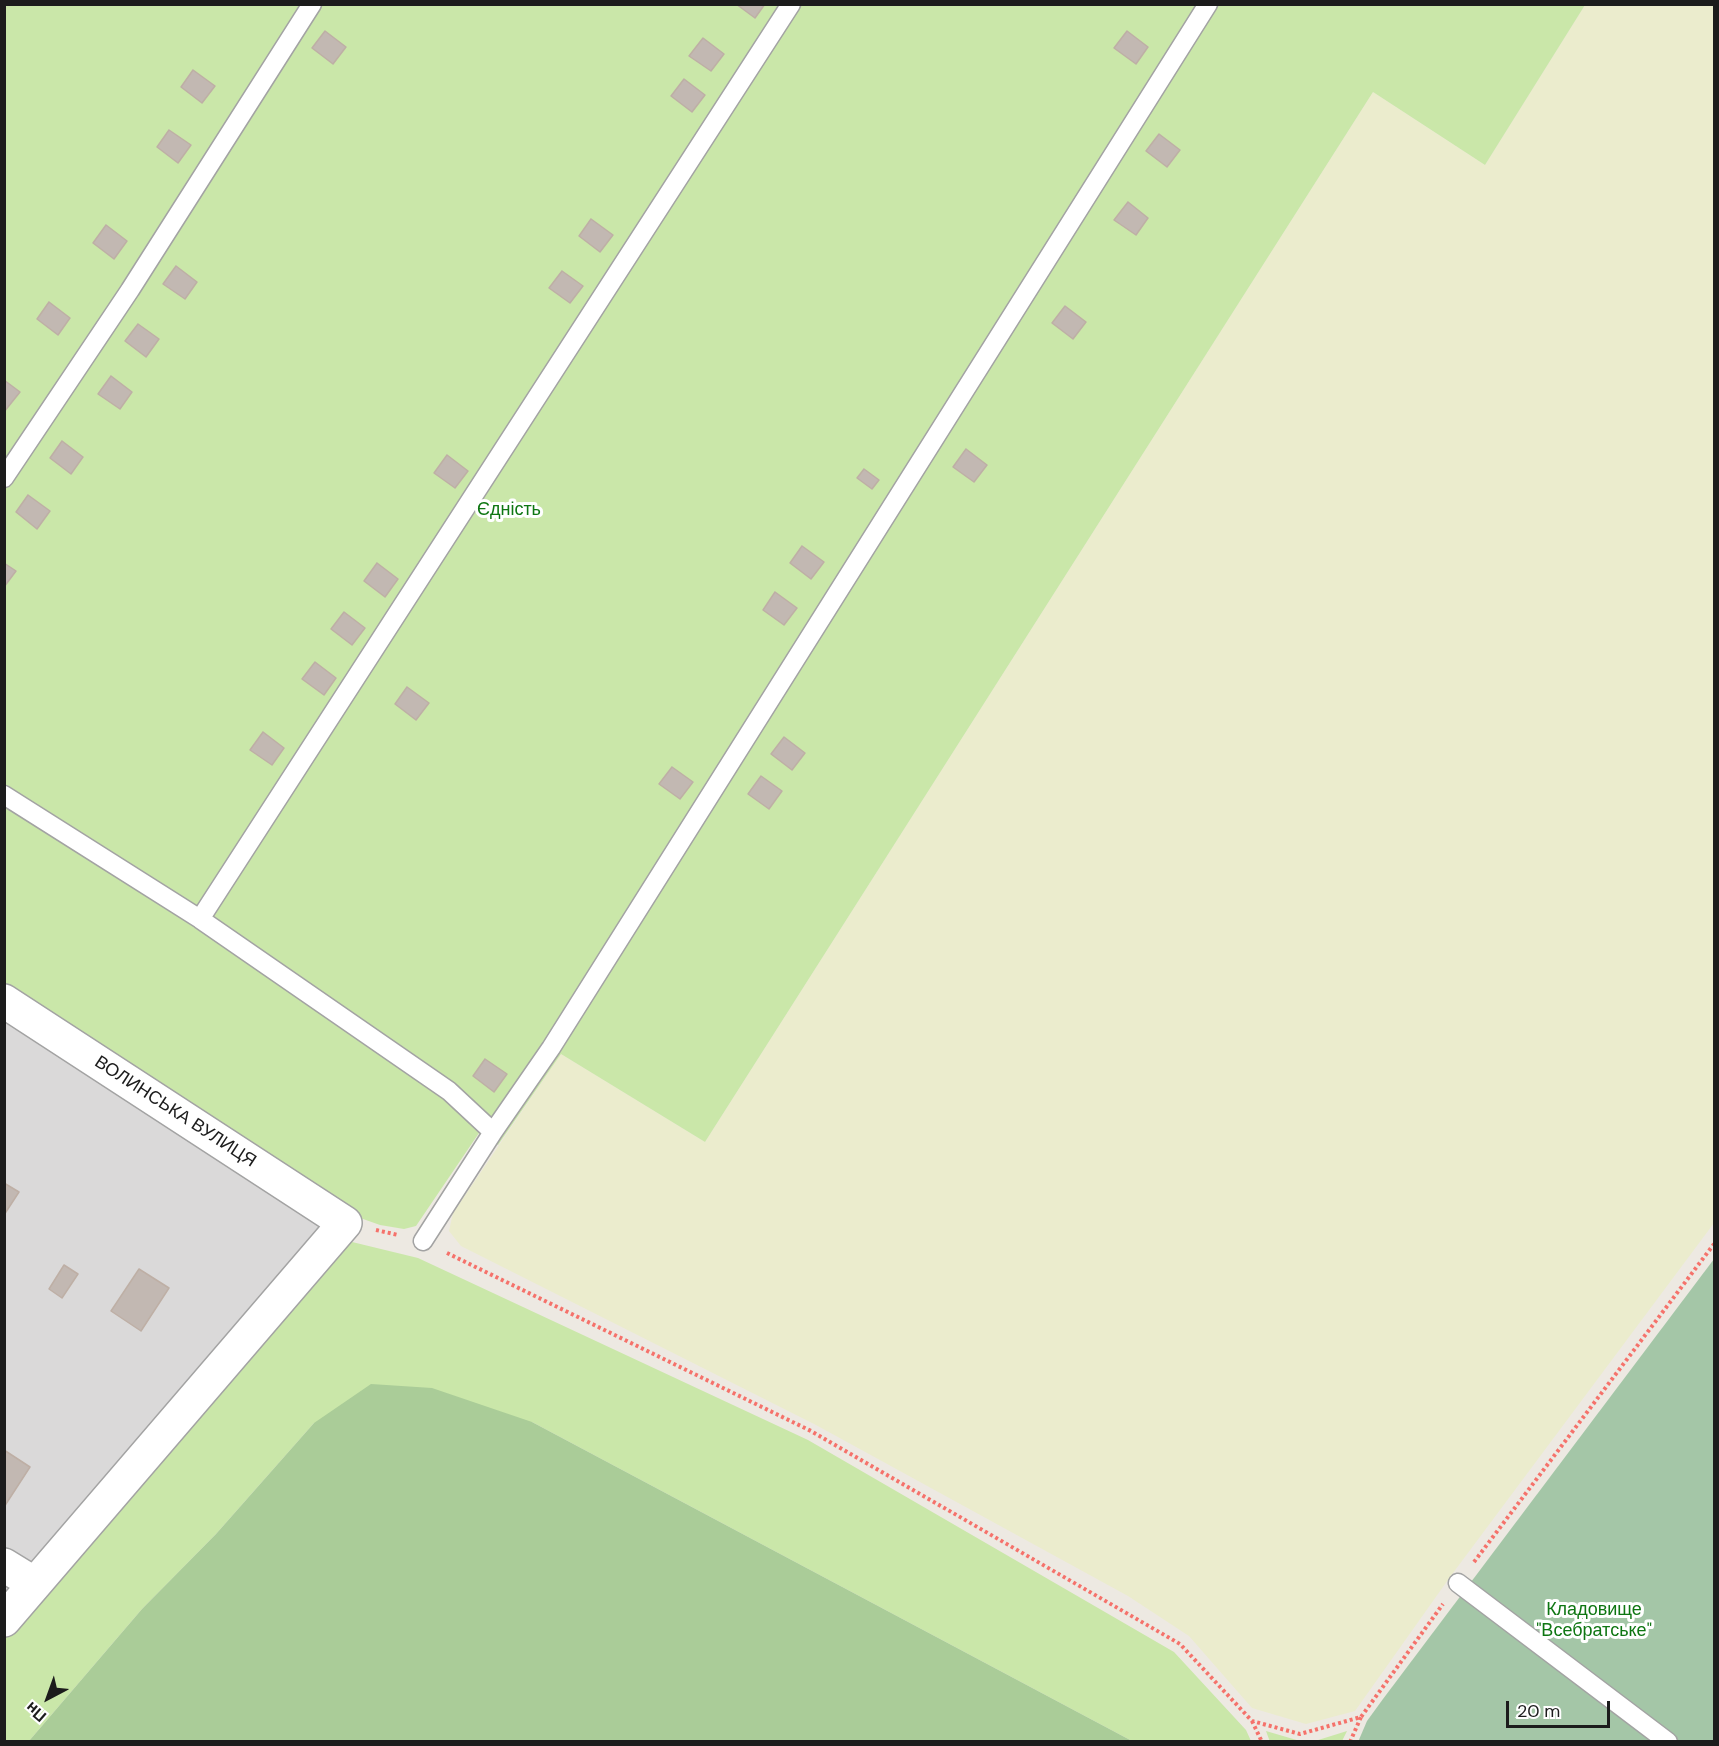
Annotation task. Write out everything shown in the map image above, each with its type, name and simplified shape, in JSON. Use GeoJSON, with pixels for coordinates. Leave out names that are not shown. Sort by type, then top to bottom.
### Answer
{"type":"FeatureCollection","features":[{"type":"Feature","properties":{"kind":"street","name":"ВОЛИНСЬКА ВУЛИЦЯ"},"geometry":{"type":"LineString","coordinates":[[4,1001],[345,1223]]}},
{"type":"Feature","properties":{"kind":"street"},"geometry":{"type":"LineString","coordinates":[[4,1620],[345,1223]]}},
{"type":"Feature","properties":{"kind":"street"},"geometry":{"type":"LineString","coordinates":[[4,1564],[35,1584]]}},
{"type":"Feature","properties":{"kind":"lane"},"geometry":{"type":"LineString","coordinates":[[4,478],[130,290],[312,4]]}},
{"type":"Feature","properties":{"kind":"lane"},"geometry":{"type":"LineString","coordinates":[[200,919],[791,4]]}},
{"type":"Feature","properties":{"kind":"lane"},"geometry":{"type":"LineString","coordinates":[[423,1240],[551,1048],[1208,4]]}},
{"type":"Feature","properties":{"kind":"lane"},"geometry":{"type":"LineString","coordinates":[[4,795],[200,919],[448,1091],[493,1132]]}},
{"type":"Feature","properties":{"kind":"lane"},"geometry":{"type":"LineString","coordinates":[[1458,1583],[1668,1742]]}},
{"type":"Feature","properties":{"kind":"path"},"geometry":{"type":"LineString","coordinates":[[345,1223],[423,1240],[811,1431],[1180,1644],[1252,1721],[1262,1742]]}},
{"type":"Feature","properties":{"kind":"path"},"geometry":{"type":"LineString","coordinates":[[1350,1742],[1361,1717],[1458,1583],[1714,1244]]}},
{"type":"Feature","properties":{"kind":"path"},"geometry":{"type":"LineString","coordinates":[[1252,1721],[1300,1734],[1361,1717]]}},
{"type":"Feature","properties":{"kind":"shaded area"},"geometry":{"type":"Polygon","coordinates":[[[5,990],[348,1241],[5,1638],[5,990]]]}},
{"type":"Feature","properties":{"kind":"green space","name":"Єдність"},"geometry":{"type":"Polygon","coordinates":[[[4,5],[1585,5],[1485,165],[1373,92],[705,1142],[561,1054],[498,1145],[479,1133],[416,1226],[404,1229],[380,1225],[349,1214],[5,990],[4,5]]]}},
{"type":"Feature","properties":{"kind":"green space"},"geometry":{"type":"Polygon","coordinates":[[[1585,5],[1714,5],[1714,1223],[1450,1577],[1355,1711],[1306,1724],[1252,1708],[1189,1636],[1128,1596],[816,1425],[461,1246],[449,1231],[453,1213],[561,1054],[705,1142],[1373,92],[1485,165],[1585,5]]]}},
{"type":"Feature","properties":{"kind":"green space"},"geometry":{"type":"Polygon","coordinates":[[[348,1241],[418,1258],[808,1440],[1174,1652],[1246,1730],[1251,1741],[1132,1741],[532,1422],[314,1423],[216,1534],[142,1609],[29,1741],[5,1742],[5,1638],[348,1241]]]}},
{"type":"Feature","properties":{"kind":"green space","name":"Кладовище \"Всебратське\""},"geometry":{"type":"Polygon","coordinates":[[[1714,1259],[1714,1741],[1358,1742],[1367,1721],[1383,1699],[1714,1259]]]}},
{"type":"Feature","properties":{"kind":"green space"},"geometry":{"type":"Polygon","coordinates":[[[371,1384],[432,1388],[532,1422],[1132,1741],[29,1741],[142,1609],[216,1534],[314,1423],[371,1384]]]}},
{"type":"Feature","properties":{"kind":"green space"},"geometry":{"type":"Polygon","coordinates":[[[1266,1731],[1300,1741],[1315,1741],[1347,1731],[1342,1741],[1270,1742],[1266,1731]]]}},
{"type":"Feature","properties":{"kind":"building"},"geometry":{"type":"Polygon","coordinates":[[[736,4],[765,4],[755,18],[736,4]]]}},
{"type":"Feature","properties":{"kind":"building"},"geometry":{"type":"Polygon","coordinates":[[[325,31],[346,47],[333,64],[312,48],[325,31]]]}},
{"type":"Feature","properties":{"kind":"building"},"geometry":{"type":"Polygon","coordinates":[[[1127,31],[1148,47],[1136,64],[1114,48],[1127,31]]]}},
{"type":"Feature","properties":{"kind":"building"},"geometry":{"type":"Polygon","coordinates":[[[703,38],[724,54],[711,71],[689,56],[703,38]]]}},
{"type":"Feature","properties":{"kind":"building"},"geometry":{"type":"Polygon","coordinates":[[[193,70],[215,86],[202,103],[181,87],[193,70]]]}},
{"type":"Feature","properties":{"kind":"building"},"geometry":{"type":"Polygon","coordinates":[[[684,79],[705,95],[692,112],[671,96],[684,79]]]}},
{"type":"Feature","properties":{"kind":"building"},"geometry":{"type":"Polygon","coordinates":[[[169,130],[191,145],[178,163],[157,147],[169,130]]]}},
{"type":"Feature","properties":{"kind":"building"},"geometry":{"type":"Polygon","coordinates":[[[1159,134],[1180,150],[1167,167],[1146,151],[1159,134]]]}},
{"type":"Feature","properties":{"kind":"building"},"geometry":{"type":"Polygon","coordinates":[[[1128,202],[1148,218],[1136,235],[1114,220],[1128,202]]]}},
{"type":"Feature","properties":{"kind":"building"},"geometry":{"type":"Polygon","coordinates":[[[591,219],[613,235],[600,252],[579,236],[591,219]]]}},
{"type":"Feature","properties":{"kind":"building"},"geometry":{"type":"Polygon","coordinates":[[[106,225],[127,241],[114,259],[93,243],[106,225]]]}},
{"type":"Feature","properties":{"kind":"building"},"geometry":{"type":"Polygon","coordinates":[[[176,266],[197,282],[185,299],[163,284],[176,266]]]}},
{"type":"Feature","properties":{"kind":"building"},"geometry":{"type":"Polygon","coordinates":[[[562,271],[583,286],[570,303],[549,288],[562,271]]]}},
{"type":"Feature","properties":{"kind":"building"},"geometry":{"type":"Polygon","coordinates":[[[49,302],[70,318],[58,335],[37,319],[49,302]]]}},
{"type":"Feature","properties":{"kind":"building"},"geometry":{"type":"Polygon","coordinates":[[[1065,306],[1086,322],[1073,339],[1052,323],[1065,306]]]}},
{"type":"Feature","properties":{"kind":"building"},"geometry":{"type":"Polygon","coordinates":[[[138,324],[159,339],[146,357],[125,341],[138,324]]]}},
{"type":"Feature","properties":{"kind":"building"},"geometry":{"type":"Polygon","coordinates":[[[111,376],[132,392],[120,409],[98,394],[111,376]]]}},
{"type":"Feature","properties":{"kind":"building"},"geometry":{"type":"Polygon","coordinates":[[[4,380],[20,392],[4,412],[4,380]]]}},
{"type":"Feature","properties":{"kind":"building"},"geometry":{"type":"Polygon","coordinates":[[[62,441],[83,457],[71,474],[50,458],[62,441]]]}},
{"type":"Feature","properties":{"kind":"building"},"geometry":{"type":"Polygon","coordinates":[[[966,449],[987,465],[974,482],[953,467],[966,449]]]}},
{"type":"Feature","properties":{"kind":"building"},"geometry":{"type":"Polygon","coordinates":[[[447,455],[468,471],[455,488],[434,473],[447,455]]]}},
{"type":"Feature","properties":{"kind":"building"},"geometry":{"type":"Polygon","coordinates":[[[864,469],[879,480],[872,489],[857,478],[864,469]]]}},
{"type":"Feature","properties":{"kind":"building"},"geometry":{"type":"Polygon","coordinates":[[[28,495],[50,511],[37,529],[16,512],[28,495]]]}},
{"type":"Feature","properties":{"kind":"building"},"geometry":{"type":"Polygon","coordinates":[[[802,546],[824,562],[811,579],[790,563],[802,546]]]}},
{"type":"Feature","properties":{"kind":"building"},"geometry":{"type":"Polygon","coordinates":[[[4,563],[16,571],[4,587],[4,563]]]}},
{"type":"Feature","properties":{"kind":"building"},"geometry":{"type":"Polygon","coordinates":[[[377,563],[398,579],[385,597],[364,581],[377,563]]]}},
{"type":"Feature","properties":{"kind":"building"},"geometry":{"type":"Polygon","coordinates":[[[775,592],[797,608],[784,625],[763,610],[775,592]]]}},
{"type":"Feature","properties":{"kind":"building"},"geometry":{"type":"Polygon","coordinates":[[[344,612],[365,628],[352,645],[331,629],[344,612]]]}},
{"type":"Feature","properties":{"kind":"building"},"geometry":{"type":"Polygon","coordinates":[[[315,662],[336,678],[324,695],[302,679],[315,662]]]}},
{"type":"Feature","properties":{"kind":"building"},"geometry":{"type":"Polygon","coordinates":[[[407,687],[429,703],[416,720],[395,704],[407,687]]]}},
{"type":"Feature","properties":{"kind":"building"},"geometry":{"type":"Polygon","coordinates":[[[263,732],[284,748],[272,765],[250,750],[263,732]]]}},
{"type":"Feature","properties":{"kind":"building"},"geometry":{"type":"Polygon","coordinates":[[[784,737],[805,753],[792,770],[771,754],[784,737]]]}},
{"type":"Feature","properties":{"kind":"building"},"geometry":{"type":"Polygon","coordinates":[[[672,767],[693,782],[680,799],[659,784],[672,767]]]}},
{"type":"Feature","properties":{"kind":"building"},"geometry":{"type":"Polygon","coordinates":[[[761,776],[782,791],[769,809],[748,794],[761,776]]]}},
{"type":"Feature","properties":{"kind":"building"},"geometry":{"type":"Polygon","coordinates":[[[485,1059],[507,1074],[494,1092],[473,1076],[485,1059]]]}},
{"type":"Feature","properties":{"kind":"building"},"geometry":{"type":"Polygon","coordinates":[[[4,1183],[19,1192],[4,1215],[4,1183]]]}},
{"type":"Feature","properties":{"kind":"building"},"geometry":{"type":"Polygon","coordinates":[[[64,1265],[78,1274],[62,1298],[49,1289],[64,1265]]]}},
{"type":"Feature","properties":{"kind":"building"},"geometry":{"type":"Polygon","coordinates":[[[139,1269],[169,1288],[141,1331],[111,1311],[139,1269]]]}},
{"type":"Feature","properties":{"kind":"building"},"geometry":{"type":"Polygon","coordinates":[[[4,1450],[30,1467],[4,1507],[4,1450]]]}}]}
